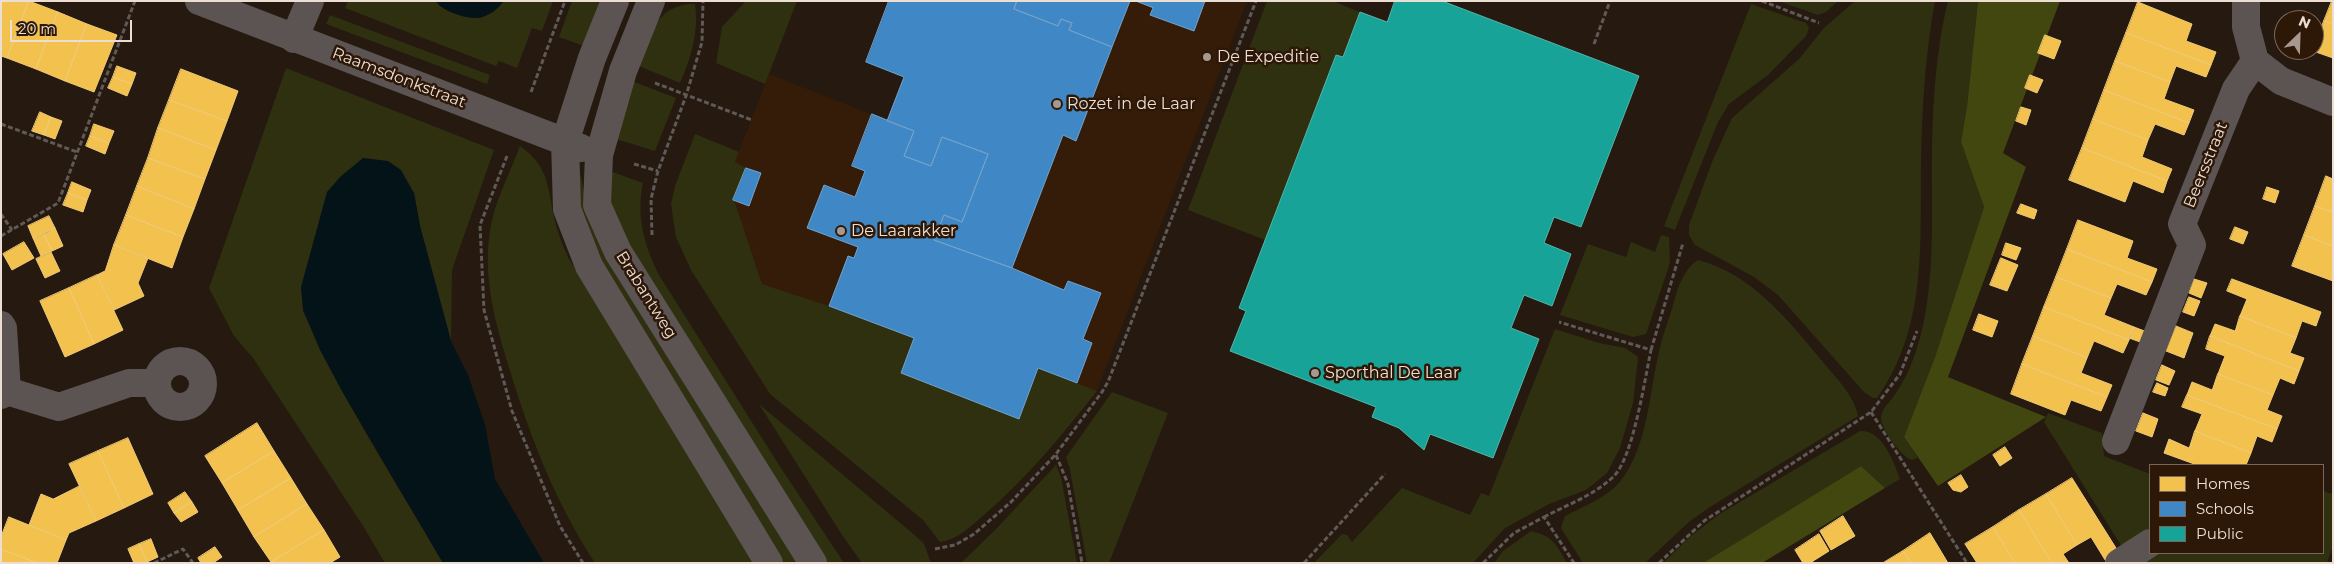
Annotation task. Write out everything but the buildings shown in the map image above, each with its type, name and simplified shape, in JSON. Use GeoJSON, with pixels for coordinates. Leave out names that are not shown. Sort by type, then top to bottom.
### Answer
{"type":"FeatureCollection","features":[{"type":"Feature","properties":{"kind":"street","name":"Raamsdonkstraat"},"geometry":{"type":"LineString","coordinates":[[199,1],[599,155]]}},
{"type":"Feature","properties":{"kind":"street"},"geometry":{"type":"LineString","coordinates":[[294,38],[310,1]]}},
{"type":"Feature","properties":{"kind":"street","name":"Brabantweg"},"geometry":{"type":"LineString","coordinates":[[615,1],[592,58],[565,142],[567,209],[589,266],[769,563]]}},
{"type":"Feature","properties":{"kind":"street","name":"Brabantweg"},"geometry":{"type":"LineString","coordinates":[[651,1],[623,71],[599,155],[597,205],[618,252],[812,563]]}},
{"type":"Feature","properties":{"kind":"street"},"geometry":{"type":"LineString","coordinates":[[2246,1],[2246,27],[2255,61],[2281,81],[2333,102]]}},
{"type":"Feature","properties":{"kind":"street","name":"Beersstraat"},"geometry":{"type":"LineString","coordinates":[[2116,441],[2192,245],[2182,224],[2236,89],[2255,61]]}},
{"type":"Feature","properties":{"kind":"street"},"geometry":{"type":"LineString","coordinates":[[1,325],[3,328],[4,393],[59,407],[130,383],[156,383]]}},
{"type":"Feature","properties":{"kind":"street"},"geometry":{"type":"LineString","coordinates":[[2119,563],[2149,544]]}},
{"type":"Feature","properties":{"kind":"path"},"geometry":{"type":"LineString","coordinates":[[1,236],[58,203],[135,1]]}},
{"type":"Feature","properties":{"kind":"path"},"geometry":{"type":"LineString","coordinates":[[565,1],[480,225],[484,310],[512,411],[560,526],[583,563]]}},
{"type":"Feature","properties":{"kind":"path"},"geometry":{"type":"LineString","coordinates":[[654,240],[651,231],[651,199],[658,171],[686,96],[702,42],[703,1]]}},
{"type":"Feature","properties":{"kind":"path"},"geometry":{"type":"LineString","coordinates":[[935,549],[955,545],[974,534],[1011,502],[1056,454],[1108,382],[1256,1]]}},
{"type":"Feature","properties":{"kind":"path"},"geometry":{"type":"LineString","coordinates":[[1594,44],[1610,1]]}},
{"type":"Feature","properties":{"kind":"path"},"geometry":{"type":"LineString","coordinates":[[1762,1],[1820,23]]}},
{"type":"Feature","properties":{"kind":"path"},"geometry":{"type":"LineString","coordinates":[[686,96],[752,120]]}},
{"type":"Feature","properties":{"kind":"path"},"geometry":{"type":"LineString","coordinates":[[1,124],[77,152]]}},
{"type":"Feature","properties":{"kind":"path"},"geometry":{"type":"LineString","coordinates":[[1,214],[12,230]]}},
{"type":"Feature","properties":{"kind":"path"},"geometry":{"type":"LineString","coordinates":[[1483,563],[1514,533],[1588,495],[1615,476],[1629,448],[1650,350],[1683,243]]}},
{"type":"Feature","properties":{"kind":"path"},"geometry":{"type":"LineString","coordinates":[[1559,322],[1650,350]]}},
{"type":"Feature","properties":{"kind":"path"},"geometry":{"type":"LineString","coordinates":[[1659,563],[1704,521],[1872,412],[1900,374],[1917,331]]}},
{"type":"Feature","properties":{"kind":"path"},"geometry":{"type":"LineString","coordinates":[[1872,412],[1967,563]]}},
{"type":"Feature","properties":{"kind":"path"},"geometry":{"type":"LineString","coordinates":[[1056,454],[1068,484],[1082,563]]}},
{"type":"Feature","properties":{"kind":"path"},"geometry":{"type":"LineString","coordinates":[[1304,563],[1385,474]]}},
{"type":"Feature","properties":{"kind":"path"},"geometry":{"type":"LineString","coordinates":[[1544,517],[1574,563]]}},
{"type":"Feature","properties":{"kind":"path"},"geometry":{"type":"LineString","coordinates":[[154,563],[183,549],[192,563]]}},
{"type":"Feature","properties":{"kind":"shaded area"},"geometry":{"type":"Polygon","coordinates":[[[436,1],[504,1],[492,13],[486,16],[471,18],[450,12],[436,1]]]}},
{"type":"Feature","properties":{"kind":"shaded area","name":"De Laarakker"},"geometry":{"type":"Polygon","coordinates":[[[1017,1],[1247,1],[1097,391],[1038,368],[1019,419],[901,373],[914,339],[829,306],[762,284],[733,200],[735,162],[769,74],[914,131],[1063,135],[1076,140],[1017,1]]]}},
{"type":"Feature","properties":{"kind":"shaded area"},"geometry":{"type":"Polygon","coordinates":[[[363,158],[388,161],[401,170],[414,193],[420,226],[451,341],[468,375],[485,425],[495,479],[544,563],[443,563],[343,393],[320,350],[303,310],[301,287],[327,192],[340,177],[363,158]]]}},
{"type":"Feature","properties":{"kind":"green space"},"geometry":{"type":"Polygon","coordinates":[[[348,1],[436,1],[450,12],[477,18],[492,13],[504,1],[553,1],[542,31],[532,28],[517,68],[499,61],[496,66],[345,8],[348,1]]]}},
{"type":"Feature","properties":{"kind":"green space"},"geometry":{"type":"Polygon","coordinates":[[[572,1],[601,1],[584,46],[559,37],[572,1]]]}},
{"type":"Feature","properties":{"kind":"green space"},"geometry":{"type":"Polygon","coordinates":[[[746,1],[797,1],[765,84],[716,63],[722,27],[746,1]]]}},
{"type":"Feature","properties":{"kind":"green space"},"geometry":{"type":"Polygon","coordinates":[[[1267,1],[1332,1],[1360,12],[1343,57],[1336,55],[1265,240],[1188,210],[1267,1]]]}},
{"type":"Feature","properties":{"kind":"green space"},"geometry":{"type":"Polygon","coordinates":[[[1778,1],[1838,1],[1826,12],[1818,15],[1778,1]]]}},
{"type":"Feature","properties":{"kind":"green space"},"geometry":{"type":"Polygon","coordinates":[[[1855,1],[1935,1],[1926,62],[1923,102],[1920,255],[1913,315],[1905,343],[1893,371],[1877,398],[1873,398],[1864,392],[1778,295],[1754,277],[1695,245],[1689,235],[1689,225],[1712,162],[1732,118],[1799,59],[1824,28],[1855,1]]]}},
{"type":"Feature","properties":{"kind":"green space"},"geometry":{"type":"Polygon","coordinates":[[[1948,1],[1978,1],[1967,106],[1961,142],[1984,207],[1935,357],[1904,437],[1918,458],[1911,460],[1892,442],[1884,429],[1881,415],[1900,387],[1910,367],[1925,315],[1930,274],[1932,232],[1934,93],[1938,56],[1948,1]]]}},
{"type":"Feature","properties":{"kind":"green space"},"geometry":{"type":"Polygon","coordinates":[[[1978,1],[2060,1],[2003,153],[2026,167],[1948,377],[2046,417],[1938,486],[1904,437],[1935,357],[1984,207],[1961,142],[1967,106],[1978,1]]]}},
{"type":"Feature","properties":{"kind":"green space"},"geometry":{"type":"Polygon","coordinates":[[[695,4],[695,35],[691,55],[680,83],[639,66],[650,35],[660,18],[676,7],[695,4]]]}},
{"type":"Feature","properties":{"kind":"green space"},"geometry":{"type":"Polygon","coordinates":[[[1751,4],[1806,23],[1809,28],[1806,36],[1768,75],[1729,104],[1718,122],[1675,230],[1664,226],[1751,4]]]}},
{"type":"Feature","properties":{"kind":"green space"},"geometry":{"type":"Polygon","coordinates":[[[330,15],[490,75],[487,84],[326,24],[330,15]]]}},
{"type":"Feature","properties":{"kind":"green space"},"geometry":{"type":"Polygon","coordinates":[[[286,68],[494,150],[452,270],[451,341],[420,226],[414,193],[303,310],[351,407],[443,563],[385,563],[363,526],[253,358],[234,336],[209,288],[286,68]]]}},
{"type":"Feature","properties":{"kind":"green space"},"geometry":{"type":"Polygon","coordinates":[[[632,81],[676,98],[655,151],[616,139],[632,81]]]}},
{"type":"Feature","properties":{"kind":"green space"},"geometry":{"type":"Polygon","coordinates":[[[695,134],[739,152],[735,162],[746,168],[734,200],[762,284],[829,306],[914,338],[901,373],[1019,418],[1038,368],[1097,391],[1030,470],[1001,500],[964,531],[953,538],[940,542],[923,520],[770,394],[691,270],[676,237],[671,204],[675,186],[695,134]]]}},
{"type":"Feature","properties":{"kind":"green space"},"geometry":{"type":"Polygon","coordinates":[[[520,146],[538,163],[547,181],[557,229],[569,259],[759,563],[595,563],[581,541],[557,496],[528,425],[500,339],[492,300],[488,260],[492,220],[520,146]]]}},
{"type":"Feature","properties":{"kind":"green space"},"geometry":{"type":"Polygon","coordinates":[[[610,171],[643,183],[640,207],[641,219],[649,253],[659,275],[779,465],[844,563],[826,563],[619,228],[611,202],[610,171]]]}},
{"type":"Feature","properties":{"kind":"green space"},"geometry":{"type":"Polygon","coordinates":[[[580,173],[588,213],[801,563],[784,563],[616,295],[580,213],[580,173]]]}},
{"type":"Feature","properties":{"kind":"green space"},"geometry":{"type":"Polygon","coordinates":[[[1661,235],[1669,237],[1670,263],[1646,334],[1633,337],[1560,315],[1588,244],[1626,257],[1631,242],[1655,252],[1661,235]]]}},
{"type":"Feature","properties":{"kind":"green space"},"geometry":{"type":"Polygon","coordinates":[[[1698,260],[1736,276],[1783,315],[1844,387],[1853,401],[1858,416],[1710,507],[1690,521],[1645,563],[1583,563],[1561,528],[1565,516],[1610,491],[1622,479],[1631,465],[1647,418],[1660,347],[1676,295],[1684,275],[1692,264],[1698,260]]]}},
{"type":"Feature","properties":{"kind":"green space"},"geometry":{"type":"Polygon","coordinates":[[[1555,329],[1599,343],[1625,348],[1638,357],[1633,403],[1620,448],[1607,473],[1586,490],[1549,504],[1505,528],[1473,563],[1314,563],[1342,534],[1347,535],[1352,542],[1402,488],[1470,515],[1481,493],[1489,496],[1555,329]]]}},
{"type":"Feature","properties":{"kind":"green space"},"geometry":{"type":"Polygon","coordinates":[[[1112,392],[1168,413],[1109,563],[1087,563],[1066,457],[1112,392]]]}},
{"type":"Feature","properties":{"kind":"green space"},"geometry":{"type":"Polygon","coordinates":[[[759,404],[918,538],[924,544],[931,563],[862,563],[842,535],[759,404]]]}},
{"type":"Feature","properties":{"kind":"green space"},"geometry":{"type":"Polygon","coordinates":[[[2048,413],[2102,433],[2104,456],[2149,474],[2149,554],[2324,554],[2324,491],[2333,494],[2333,546],[2327,563],[2132,563],[2044,422],[2048,413]]]}},
{"type":"Feature","properties":{"kind":"green space"},"geometry":{"type":"Polygon","coordinates":[[[1860,431],[1875,435],[1881,441],[1891,456],[1900,479],[1885,488],[1861,466],[1703,563],[1663,563],[1690,537],[1718,515],[1860,431]]]}},
{"type":"Feature","properties":{"kind":"green space"},"geometry":{"type":"Polygon","coordinates":[[[1056,465],[1061,477],[1077,563],[961,563],[995,530],[1056,465]]]}},
{"type":"Feature","properties":{"kind":"green space"},"geometry":{"type":"Polygon","coordinates":[[[1861,466],[1885,488],[1762,563],[1703,563],[1861,466]]]}},
{"type":"Feature","properties":{"kind":"green space"},"geometry":{"type":"Polygon","coordinates":[[[1531,531],[1549,538],[1567,563],[1494,563],[1503,551],[1531,531]]]}},
{"type":"Feature","properties":{"kind":"place","name":"De Expeditie"},"geometry":{"type":"Point","coordinates":[1207,57]}},
{"type":"Feature","properties":{"kind":"place","name":"Rozet in de Laar"},"geometry":{"type":"Point","coordinates":[1057,104]}},
{"type":"Feature","properties":{"kind":"place","name":"De Laarakker"},"geometry":{"type":"Point","coordinates":[841,231]}},
{"type":"Feature","properties":{"kind":"place","name":"Sporthal De Laar"},"geometry":{"type":"Point","coordinates":[1315,373]}}]}
